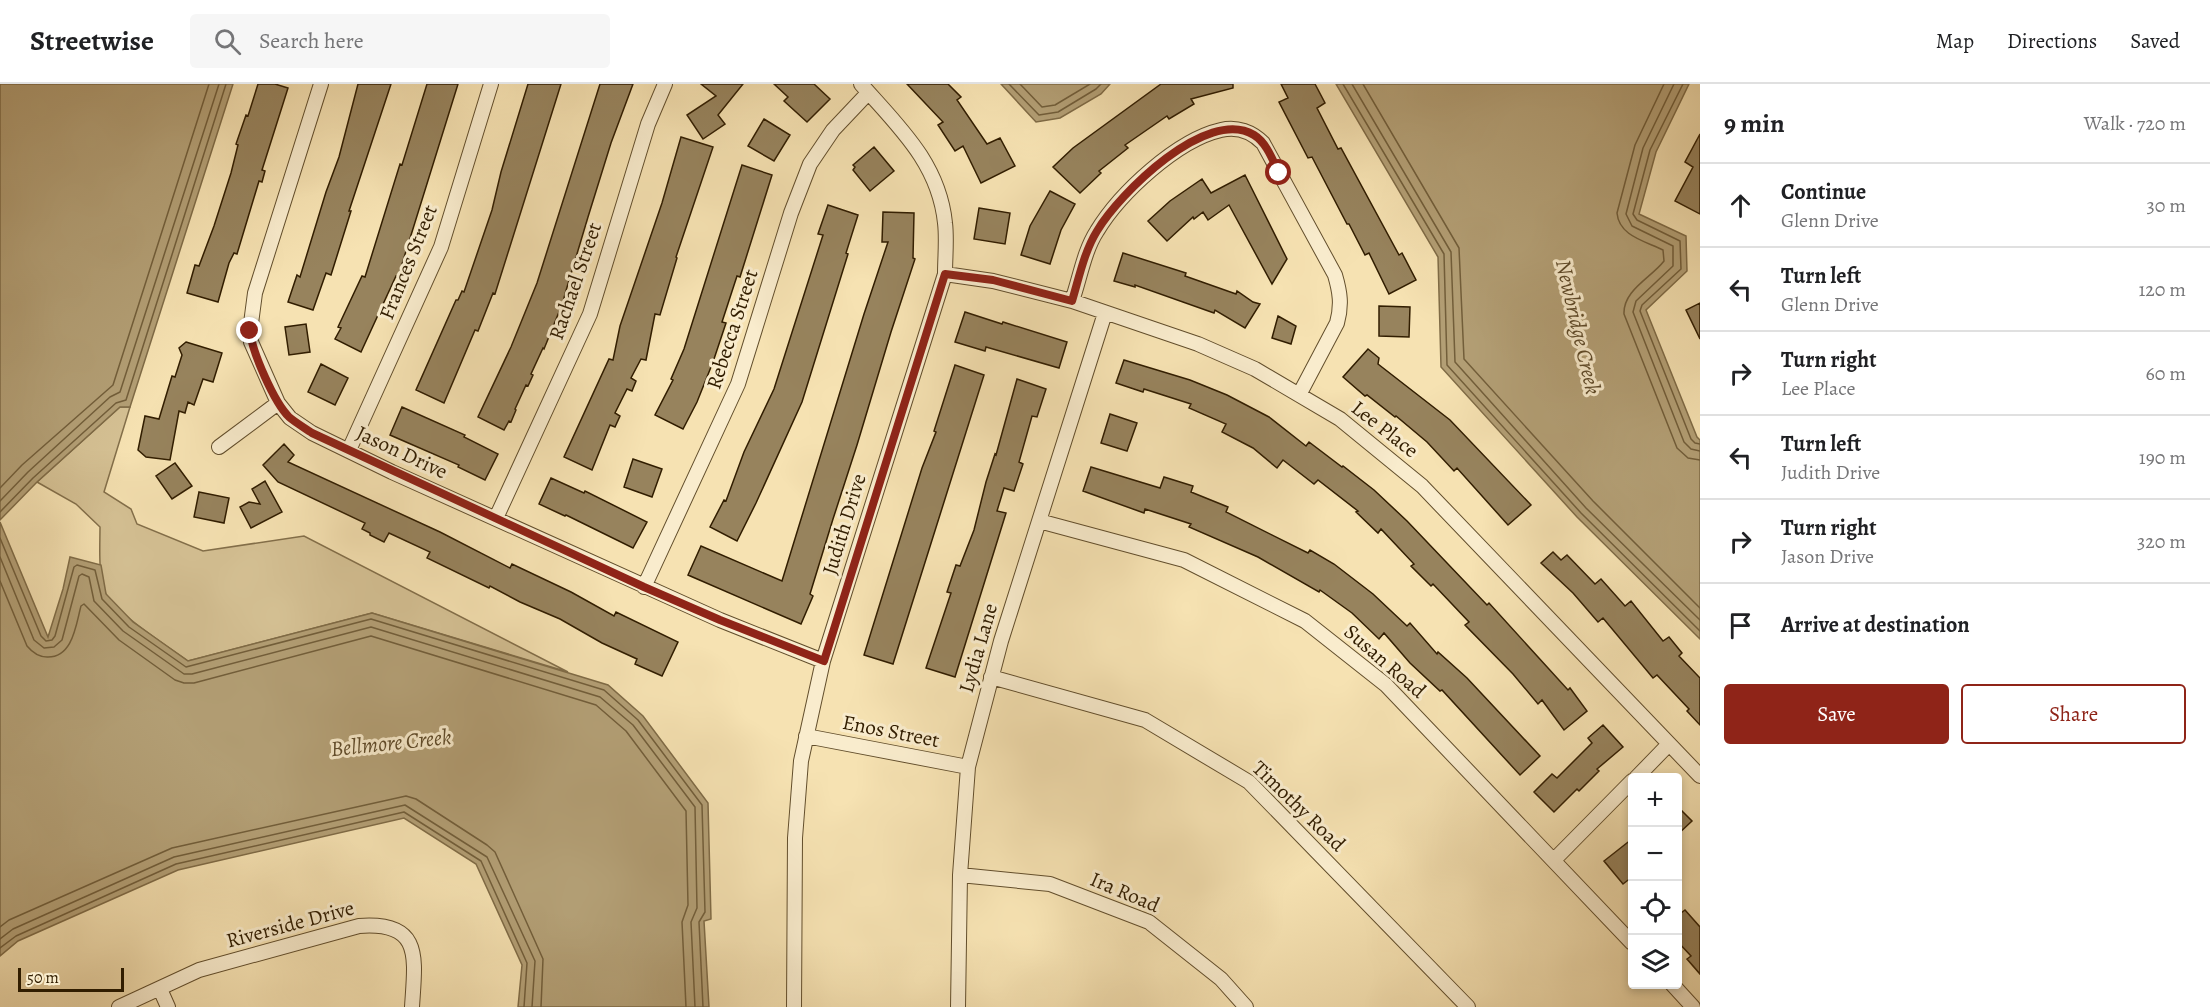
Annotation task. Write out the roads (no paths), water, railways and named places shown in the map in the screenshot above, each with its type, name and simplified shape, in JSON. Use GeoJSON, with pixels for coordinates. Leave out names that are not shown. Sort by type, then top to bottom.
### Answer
{"type":"FeatureCollection","features":[{"type":"Feature","properties":{"kind":"street","name":"Jason Drive"},"geometry":{"type":"LineString","coordinates":[[321,84],[255,293],[250,331],[251,342],[278,404],[290,418],[312,433],[392,472],[644,587],[824,661]]}},
{"type":"Feature","properties":{"kind":"street","name":"Frances Street"},"geometry":{"type":"LineString","coordinates":[[350,450],[441,247],[491,84]]}},
{"type":"Feature","properties":{"kind":"street","name":"Rachael Street"},"geometry":{"type":"LineString","coordinates":[[496,518],[590,314],[648,124],[665,84]]}},
{"type":"Feature","properties":{"kind":"street","name":"Judith Drive"},"geometry":{"type":"LineString","coordinates":[[794,1007],[795,838],[798,780],[806,736],[824,661],[945,274],[945,223],[935,181],[917,147],[865,88]]}},
{"type":"Feature","properties":{"kind":"street","name":"Rebecca Street"},"geometry":{"type":"LineString","coordinates":[[644,587],[738,384],[791,213],[810,164],[865,88]]}},
{"type":"Feature","properties":{"kind":"street"},"geometry":{"type":"LineString","coordinates":[[1072,301],[1092,240],[1126,193],[1154,168],[1191,143],[1222,129],[1246,131],[1263,143],[1335,275],[1341,295],[1337,323],[1299,395]]}},
{"type":"Feature","properties":{"kind":"street","name":"Lee Place"},"geometry":{"type":"LineString","coordinates":[[945,274],[993,280],[1072,301],[1198,344],[1255,369],[1340,420],[1422,486],[1700,776]]}},
{"type":"Feature","properties":{"kind":"street","name":"Lydia Lane"},"geometry":{"type":"LineString","coordinates":[[958,1007],[960,875],[968,767],[991,676],[1105,313]]}},
{"type":"Feature","properties":{"kind":"street"},"geometry":{"type":"LineString","coordinates":[[219,447],[278,404]]}},
{"type":"Feature","properties":{"kind":"street","name":"Susan Road"},"geometry":{"type":"LineString","coordinates":[[1039,521],[1184,560],[1305,621],[1386,685],[1628,939]]}},
{"type":"Feature","properties":{"kind":"street","name":"Timothy Road"},"geometry":{"type":"LineString","coordinates":[[991,676],[1145,720],[1249,782],[1468,1007]]}},
{"type":"Feature","properties":{"kind":"street","name":"Enos Street"},"geometry":{"type":"LineString","coordinates":[[806,736],[968,767]]}},
{"type":"Feature","properties":{"kind":"street"},"geometry":{"type":"LineString","coordinates":[[1640,773],[1669,744]]}},
{"type":"Feature","properties":{"kind":"street"},"geometry":{"type":"LineString","coordinates":[[1554,860],[1628,785]]}},
{"type":"Feature","properties":{"kind":"street","name":"Ira Road"},"geometry":{"type":"LineString","coordinates":[[960,875],[1050,884],[1149,922],[1221,979],[1246,1007]]}},
{"type":"Feature","properties":{"kind":"street","name":"Riverside Drive"},"geometry":{"type":"LineString","coordinates":[[119,1007],[199,970],[359,926],[380,925],[392,927],[402,933],[414,953],[412,1007]]}},
{"type":"Feature","properties":{"kind":"street"},"geometry":{"type":"LineString","coordinates":[[160,989],[168,1007]]}},
{"type":"Feature","properties":{"kind":"street"},"geometry":{"type":"LineString","coordinates":[[1675,989],[1685,1004]]}},
{"type":"Feature","properties":{"kind":"water"},"geometry":{"type":"Polygon","coordinates":[[[0,84],[233,84],[130,407],[120,407],[37,482],[0,520],[0,84]]]}},
{"type":"Feature","properties":{"kind":"water"},"geometry":{"type":"Polygon","coordinates":[[[1001,84],[1110,84],[1101,94],[1060,118],[1036,122],[1001,84]]]}},
{"type":"Feature","properties":{"kind":"water","name":"Newbridge Creek"},"geometry":{"type":"Polygon","coordinates":[[[1336,84],[1689,84],[1656,152],[1639,214],[1686,236],[1687,271],[1646,310],[1700,440],[1700,639],[1577,517],[1441,367],[1438,257],[1336,84]]]}},
{"type":"Feature","properties":{"kind":"water","name":"Bellmore Creek"},"geometry":{"type":"Polygon","coordinates":[[[0,522],[48,637],[70,557],[101,565],[106,594],[133,622],[188,661],[372,613],[608,685],[643,716],[708,803],[711,919],[704,921],[709,1007],[518,1007],[522,965],[476,864],[404,818],[178,870],[18,941],[0,956],[0,522]]]}}]}
